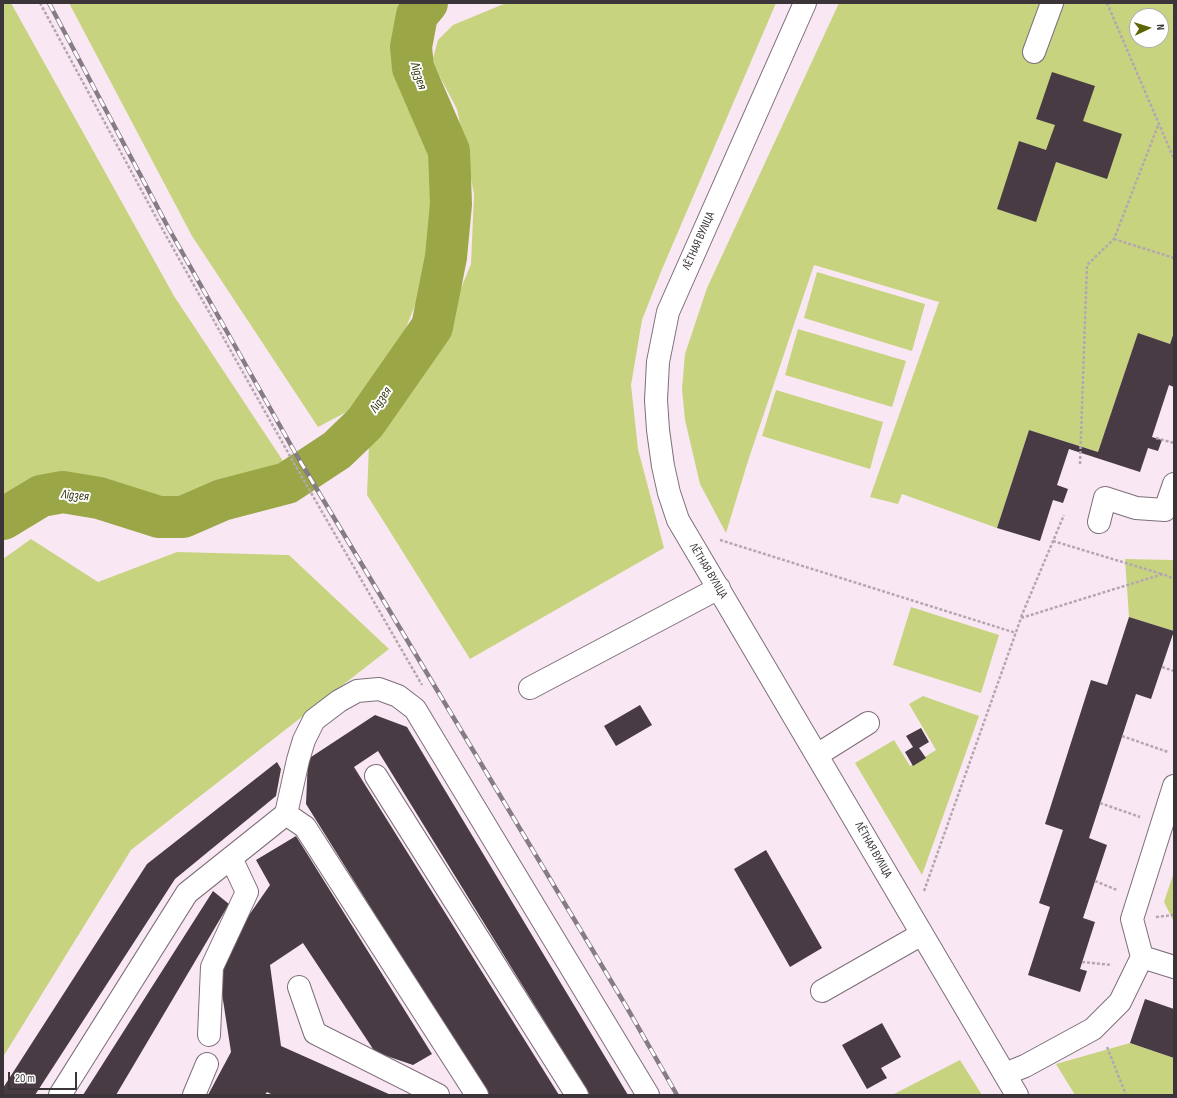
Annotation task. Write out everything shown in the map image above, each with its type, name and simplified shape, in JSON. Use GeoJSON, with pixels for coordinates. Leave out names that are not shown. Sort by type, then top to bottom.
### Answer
{"type":"FeatureCollection","features":[{"type":"Feature","properties":{"kind":"street","name":"ЛЁТНАЯ ВУЛІЦА"},"geometry":{"type":"LineString","coordinates":[[804,3],[668,312],[658,362],[656,400],[663,466],[669,493],[678,520],[1017,1095]]}},
{"type":"Feature","properties":{"kind":"street"},"geometry":{"type":"LineString","coordinates":[[1034,52],[1052,3]]}},
{"type":"Feature","properties":{"kind":"street"},"geometry":{"type":"LineString","coordinates":[[1099,522],[1105,498],[1136,508],[1166,510],[1174,484]]}},
{"type":"Feature","properties":{"kind":"street"},"geometry":{"type":"LineString","coordinates":[[530,688],[719,588]]}},
{"type":"Feature","properties":{"kind":"street"},"geometry":{"type":"LineString","coordinates":[[60,1095],[187,893],[286,814],[304,740],[314,720],[339,701],[357,691],[380,689],[398,696],[415,709],[648,1095]]}},
{"type":"Feature","properties":{"kind":"street"},"geometry":{"type":"LineString","coordinates":[[817,755],[868,723]]}},
{"type":"Feature","properties":{"kind":"street"},"geometry":{"type":"LineString","coordinates":[[376,776],[577,1095]]}},
{"type":"Feature","properties":{"kind":"street"},"geometry":{"type":"LineString","coordinates":[[1005,1074],[1025,1066],[1093,1029],[1120,1002],[1142,958],[1132,919],[1174,786]]}},
{"type":"Feature","properties":{"kind":"street"},"geometry":{"type":"LineString","coordinates":[[286,814],[305,827],[477,1095]]}},
{"type":"Feature","properties":{"kind":"street"},"geometry":{"type":"LineString","coordinates":[[209,1036],[212,967],[247,892],[231,858]]}},
{"type":"Feature","properties":{"kind":"street"},"geometry":{"type":"LineString","coordinates":[[822,991],[922,934]]}},
{"type":"Feature","properties":{"kind":"street"},"geometry":{"type":"LineString","coordinates":[[1142,958],[1174,967]]}},
{"type":"Feature","properties":{"kind":"street"},"geometry":{"type":"LineString","coordinates":[[299,987],[315,1033],[438,1095]]}},
{"type":"Feature","properties":{"kind":"street"},"geometry":{"type":"LineString","coordinates":[[194,1095],[207,1064]]}},
{"type":"Feature","properties":{"kind":"path"},"geometry":{"type":"LineString","coordinates":[[40,3],[164,232],[295,465],[424,687]]}},
{"type":"Feature","properties":{"kind":"path"},"geometry":{"type":"LineString","coordinates":[[1107,3],[1174,160]]}},
{"type":"Feature","properties":{"kind":"path"},"geometry":{"type":"LineString","coordinates":[[1080,464],[1087,265],[1114,238],[1158,123]]}},
{"type":"Feature","properties":{"kind":"path"},"geometry":{"type":"LineString","coordinates":[[1114,238],[1174,258]]}},
{"type":"Feature","properties":{"kind":"path"},"geometry":{"type":"LineString","coordinates":[[1156,438],[1174,443]]}},
{"type":"Feature","properties":{"kind":"path"},"geometry":{"type":"LineString","coordinates":[[924,891],[1021,618],[1064,516]]}},
{"type":"Feature","properties":{"kind":"path"},"geometry":{"type":"LineString","coordinates":[[720,540],[1016,633]]}},
{"type":"Feature","properties":{"kind":"path"},"geometry":{"type":"LineString","coordinates":[[1053,541],[1163,574],[1174,579]]}},
{"type":"Feature","properties":{"kind":"path"},"geometry":{"type":"LineString","coordinates":[[1021,618],[1163,574]]}},
{"type":"Feature","properties":{"kind":"path"},"geometry":{"type":"LineString","coordinates":[[1162,667],[1174,671]]}},
{"type":"Feature","properties":{"kind":"path"},"geometry":{"type":"LineString","coordinates":[[1122,736],[1168,752]]}},
{"type":"Feature","properties":{"kind":"path"},"geometry":{"type":"LineString","coordinates":[[1100,803],[1146,819]]}},
{"type":"Feature","properties":{"kind":"path"},"geometry":{"type":"LineString","coordinates":[[1095,881],[1123,893]]}},
{"type":"Feature","properties":{"kind":"path"},"geometry":{"type":"LineString","coordinates":[[1082,962],[1113,965]]}},
{"type":"Feature","properties":{"kind":"path"},"geometry":{"type":"LineString","coordinates":[[1106,1045],[1126,1095]]}},
{"type":"Feature","properties":{"kind":"green space"},"geometry":{"type":"Polygon","coordinates":[[[3,3],[11,3],[174,296],[287,467],[182,510],[108,493],[57,493],[3,518],[3,3]]]}},
{"type":"Feature","properties":{"kind":"green space"},"geometry":{"type":"Polygon","coordinates":[[[69,3],[416,3],[399,66],[406,102],[422,130],[440,197],[434,257],[404,333],[356,407],[318,427],[192,236],[69,3]]]}},
{"type":"Feature","properties":{"kind":"green space"},"geometry":{"type":"Polygon","coordinates":[[[506,3],[776,3],[660,274],[642,320],[631,385],[638,449],[664,548],[470,659],[367,495],[369,444],[438,343],[471,264],[474,194],[457,109],[432,62],[438,40],[453,25],[506,3]]]}},
{"type":"Feature","properties":{"kind":"green space"},"geometry":{"type":"Polygon","coordinates":[[[839,3],[1174,3],[1174,331],[1170,344],[1138,334],[1098,452],[1029,430],[997,528],[902,494],[898,504],[870,497],[939,302],[814,265],[748,461],[726,533],[700,484],[685,420],[682,389],[685,354],[707,288],[839,3]]]}},
{"type":"Feature","properties":{"kind":"green space"},"geometry":{"type":"Polygon","coordinates":[[[817,272],[925,304],[912,351],[804,318],[817,272]]]}},
{"type":"Feature","properties":{"kind":"green space"},"geometry":{"type":"Polygon","coordinates":[[[798,329],[906,361],[892,407],[785,375],[798,329]]]}},
{"type":"Feature","properties":{"kind":"green space"},"geometry":{"type":"Polygon","coordinates":[[[776,390],[883,422],[870,469],[762,436],[776,390]]]}},
{"type":"Feature","properties":{"kind":"green space"},"geometry":{"type":"Polygon","coordinates":[[[31,539],[98,582],[177,552],[289,555],[389,649],[131,850],[3,1057],[3,559],[31,539]]]}},
{"type":"Feature","properties":{"kind":"green space"},"geometry":{"type":"Polygon","coordinates":[[[1125,559],[1174,560],[1174,631],[1129,617],[1125,559]]]}},
{"type":"Feature","properties":{"kind":"green space"},"geometry":{"type":"Polygon","coordinates":[[[911,607],[999,635],[981,693],[893,665],[911,607]]]}},
{"type":"Feature","properties":{"kind":"green space"},"geometry":{"type":"Polygon","coordinates":[[[923,696],[979,716],[922,875],[855,763],[894,740],[910,766],[936,750],[909,704],[923,696]]]}},
{"type":"Feature","properties":{"kind":"green space"},"geometry":{"type":"Polygon","coordinates":[[[1174,872],[1174,922],[1164,902],[1174,872]]]}},
{"type":"Feature","properties":{"kind":"green space"},"geometry":{"type":"Polygon","coordinates":[[[1130,1043],[1174,1058],[1174,1095],[1075,1095],[1056,1064],[1130,1043]]]}},
{"type":"Feature","properties":{"kind":"green space"},"geometry":{"type":"Polygon","coordinates":[[[960,1060],[982,1095],[892,1095],[960,1060]]]}},
{"type":"Feature","properties":{"kind":"building"},"geometry":{"type":"Polygon","coordinates":[[[1052,72],[1095,86],[1083,121],[1122,134],[1107,179],[1056,162],[1036,222],[997,209],[1019,141],[1046,150],[1055,125],[1036,119],[1052,72]]]}},
{"type":"Feature","properties":{"kind":"building"},"geometry":{"type":"Polygon","coordinates":[[[1174,332],[1174,387],[1169,385],[1152,437],[1162,440],[1158,451],[1148,448],[1140,472],[1069,449],[1057,485],[1068,489],[1063,503],[1053,500],[1040,541],[997,528],[1029,430],[1098,452],[1138,333],[1170,344],[1174,332]]]}},
{"type":"Feature","properties":{"kind":"building"},"geometry":{"type":"Polygon","coordinates":[[[1129,617],[1174,631],[1151,699],[1136,694],[1089,838],[1107,845],[1083,918],[1095,922],[1080,969],[1087,971],[1080,992],[1028,975],[1050,907],[1039,903],[1063,830],[1045,824],[1091,680],[1107,685],[1129,617]]]}},
{"type":"Feature","properties":{"kind":"building"},"geometry":{"type":"Polygon","coordinates":[[[640,705],[652,725],[616,746],[604,726],[640,705]]]}},
{"type":"Feature","properties":{"kind":"building"},"geometry":{"type":"Polygon","coordinates":[[[375,715],[407,727],[628,1095],[590,1095],[378,751],[354,767],[559,1095],[488,1095],[306,804],[308,759],[375,715]]]}},
{"type":"Feature","properties":{"kind":"building"},"geometry":{"type":"Polygon","coordinates":[[[921,728],[929,742],[919,748],[926,758],[913,766],[905,752],[913,747],[906,736],[921,728]]]}},
{"type":"Feature","properties":{"kind":"building"},"geometry":{"type":"Polygon","coordinates":[[[277,762],[281,769],[276,796],[175,879],[35,1095],[3,1095],[3,1088],[147,864],[277,762]]]}},
{"type":"Feature","properties":{"kind":"building"},"geometry":{"type":"Polygon","coordinates":[[[296,836],[432,1054],[413,1065],[375,1052],[303,943],[270,965],[281,1046],[391,1095],[273,1095],[267,1092],[265,1095],[208,1095],[231,1052],[217,961],[270,885],[256,860],[296,836]]]}},
{"type":"Feature","properties":{"kind":"building"},"geometry":{"type":"Polygon","coordinates":[[[766,850],[822,948],[790,967],[734,869],[766,850]]]}},
{"type":"Feature","properties":{"kind":"building"},"geometry":{"type":"Polygon","coordinates":[[[213,891],[229,904],[116,1095],[83,1095],[213,891]]]}},
{"type":"Feature","properties":{"kind":"building"},"geometry":{"type":"Polygon","coordinates":[[[1145,999],[1174,1009],[1174,1058],[1130,1043],[1145,999]]]}},
{"type":"Feature","properties":{"kind":"building"},"geometry":{"type":"Polygon","coordinates":[[[882,1023],[901,1057],[881,1068],[887,1078],[867,1089],[842,1045],[882,1023]]]}},
{"type":"Feature","properties":{"kind":"waterway","name":"Лідзея"},"geometry":{"type":"LineString","coordinates":[[3,519],[41,496],[63,492],[99,498],[159,517],[183,517],[222,500],[287,483],[337,450],[365,423],[432,327],[446,257],[451,204],[449,151],[413,68],[411,47],[417,15],[427,3]]}},
{"type":"Feature","properties":{"kind":"railway"},"geometry":{"type":"LineString","coordinates":[[49,3],[169,229],[297,456],[626,1006],[677,1095]]}}]}
